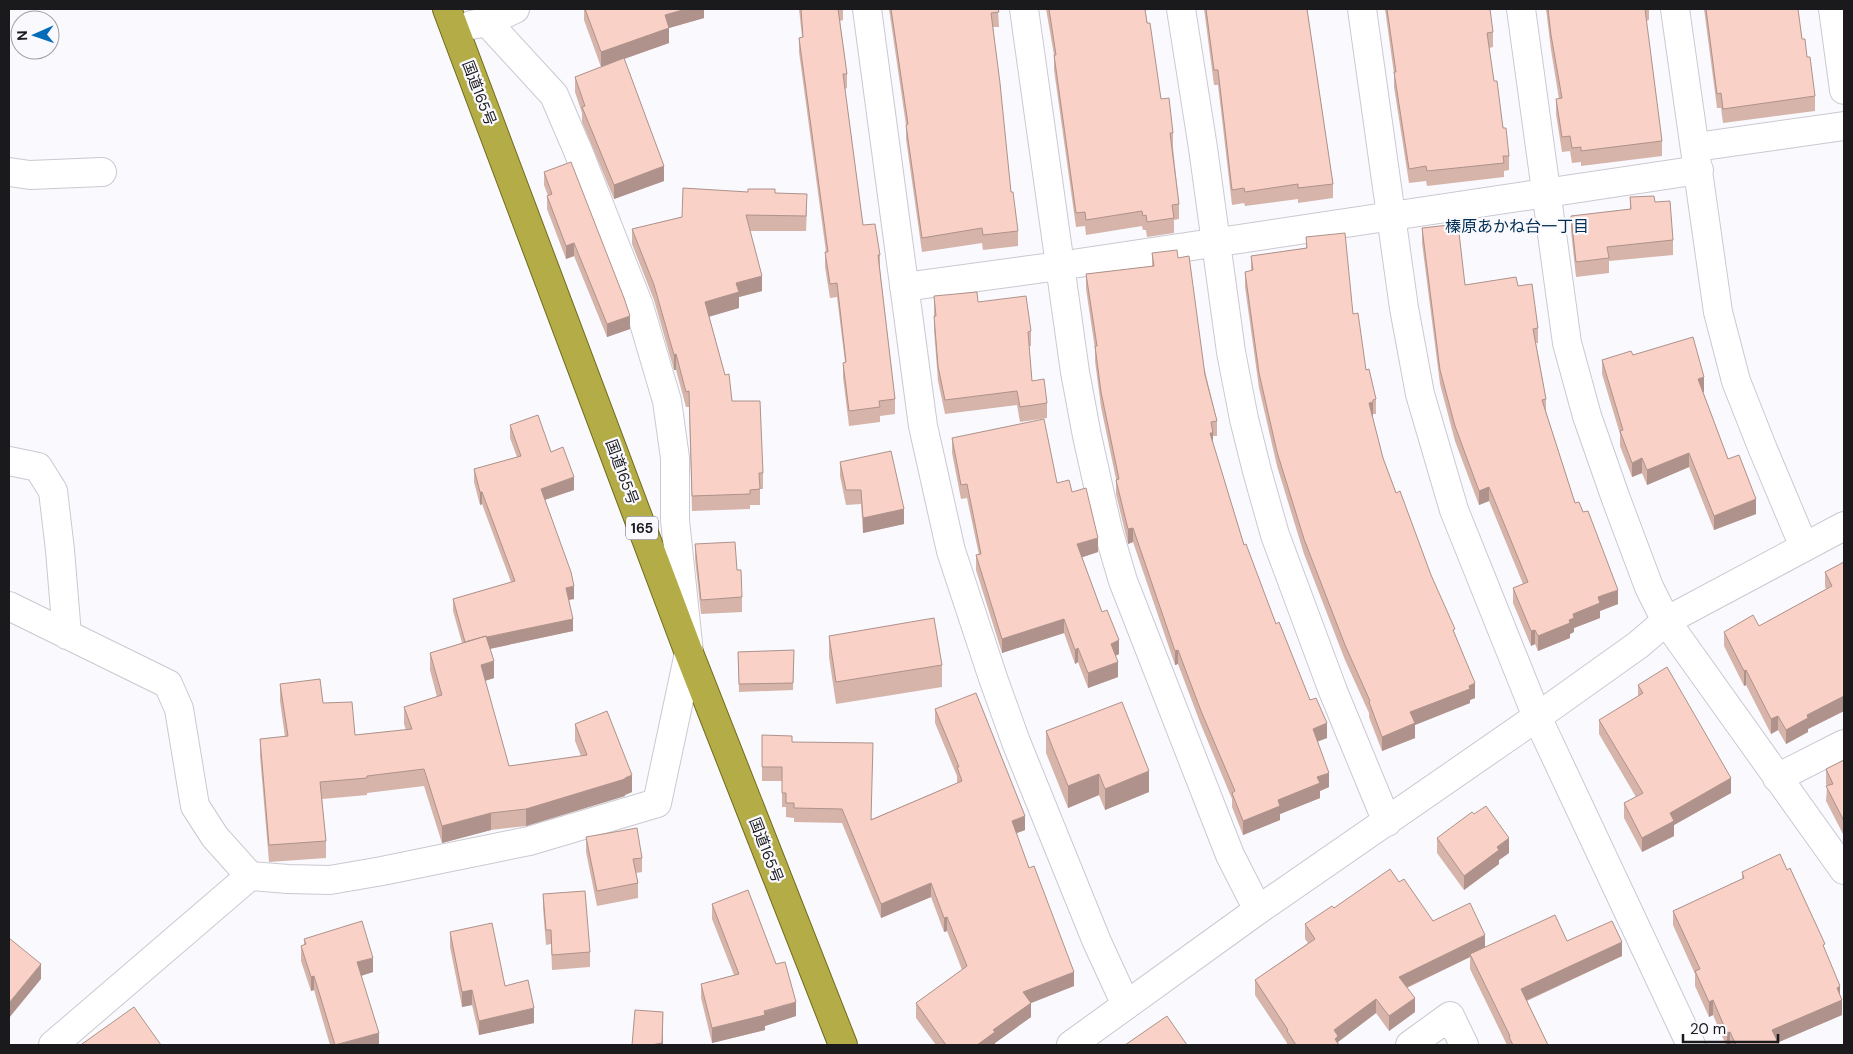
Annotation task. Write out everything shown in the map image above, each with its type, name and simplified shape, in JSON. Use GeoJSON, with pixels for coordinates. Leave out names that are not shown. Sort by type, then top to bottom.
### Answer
{"type":"FeatureCollection","features":[{"type":"Feature","properties":{"kind":"highway","name":"国道165号"},"geometry":{"type":"LineString","coordinates":[[451,18],[689,653],[843,1045]]}},
{"type":"Feature","properties":{"kind":"street"},"geometry":{"type":"LineString","coordinates":[[451,18],[487,22],[515,9]]}},
{"type":"Feature","properties":{"kind":"street"},"geometry":{"type":"LineString","coordinates":[[867,9],[923,426],[951,551],[1016,742],[1096,942],[1126,1005]]}},
{"type":"Feature","properties":{"kind":"street"},"geometry":{"type":"LineString","coordinates":[[1024,9],[1059,266],[1087,436],[1108,530],[1123,581],[1230,855],[1258,910]]}},
{"type":"Feature","properties":{"kind":"street"},"geometry":{"type":"LineString","coordinates":[[1181,9],[1231,352],[1244,419],[1272,526],[1333,691],[1387,822]]}},
{"type":"Feature","properties":{"kind":"street"},"geometry":{"type":"LineString","coordinates":[[1362,9],[1404,308],[1420,394],[1437,457],[1454,510],[1537,717],[1690,1045]]}},
{"type":"Feature","properties":{"kind":"street"},"geometry":{"type":"LineString","coordinates":[[1521,9],[1567,343],[1587,416],[1649,587],[1666,621],[1844,870]]}},
{"type":"Feature","properties":{"kind":"street"},"geometry":{"type":"LineString","coordinates":[[1675,9],[1718,312],[1736,381],[1804,547]]}},
{"type":"Feature","properties":{"kind":"street"},"geometry":{"type":"LineString","coordinates":[[1833,9],[1844,90]]}},
{"type":"Feature","properties":{"kind":"street"},"geometry":{"type":"LineString","coordinates":[[9,606],[168,684],[178,709],[194,806],[215,837],[250,876],[288,880],[330,880],[529,841],[657,803],[689,653],[675,520],[674,458],[667,401],[639,306],[554,95],[487,22]]}},
{"type":"Feature","properties":{"kind":"street"},"geometry":{"type":"LineString","coordinates":[[904,287],[1546,194],[1697,158],[1844,126]]}},
{"type":"Feature","properties":{"kind":"street"},"geometry":{"type":"LineString","coordinates":[[9,172],[30,174],[102,172]]}},
{"type":"Feature","properties":{"kind":"street"},"geometry":{"type":"LineString","coordinates":[[9,461],[38,467],[53,491],[68,635]]}},
{"type":"Feature","properties":{"kind":"street"},"geometry":{"type":"LineString","coordinates":[[1071,1045],[1258,910],[1537,717],[1638,645],[1666,621],[1844,526]]}},
{"type":"Feature","properties":{"kind":"street"},"geometry":{"type":"LineString","coordinates":[[1777,778],[1844,744]]}},
{"type":"Feature","properties":{"kind":"street"},"geometry":{"type":"LineString","coordinates":[[53,1045],[250,876]]}},
{"type":"Feature","properties":{"kind":"street"},"geometry":{"type":"LineString","coordinates":[[1410,1045],[1450,1016],[1464,1045]]}},
{"type":"Feature","properties":{"kind":"building"},"geometry":{"type":"Polygon","coordinates":[[[585,9],[686,9],[665,15],[669,28],[601,52],[585,9]]]}},
{"type":"Feature","properties":{"kind":"building"},"geometry":{"type":"Polygon","coordinates":[[[801,9],[838,9],[847,74],[843,74],[863,225],[875,224],[880,255],[878,255],[895,399],[879,401],[880,407],[849,411],[843,363],[846,362],[837,283],[830,284],[825,252],[828,252],[799,38],[803,37],[801,9]]]}},
{"type":"Feature","properties":{"kind":"building"},"geometry":{"type":"Polygon","coordinates":[[[891,9],[998,9],[999,12],[991,13],[1011,192],[1013,192],[1018,231],[983,235],[982,228],[922,238],[891,9]]]}},
{"type":"Feature","properties":{"kind":"building"},"geometry":{"type":"Polygon","coordinates":[[[1049,9],[1145,9],[1147,23],[1150,23],[1161,99],[1169,98],[1173,133],[1170,133],[1179,204],[1172,205],[1174,218],[1147,222],[1146,215],[1143,216],[1142,211],[1086,220],[1085,212],[1076,213],[1049,9]]]}},
{"type":"Feature","properties":{"kind":"building"},"geometry":{"type":"Polygon","coordinates":[[[1206,9],[1307,9],[1333,184],[1298,188],[1298,184],[1245,192],[1244,188],[1232,190],[1218,70],[1214,70],[1206,9]]]}},
{"type":"Feature","properties":{"kind":"building"},"geometry":{"type":"Polygon","coordinates":[[[1387,9],[1490,9],[1493,32],[1487,33],[1494,81],[1497,81],[1503,128],[1506,128],[1509,156],[1503,156],[1504,163],[1427,171],[1426,166],[1409,169],[1394,72],[1396,72],[1387,9]]]}},
{"type":"Feature","properties":{"kind":"building"},"geometry":{"type":"Polygon","coordinates":[[[1548,9],[1645,9],[1662,141],[1581,151],[1581,147],[1572,148],[1570,136],[1562,137],[1556,99],[1562,98],[1548,9]]]}},
{"type":"Feature","properties":{"kind":"building"},"geometry":{"type":"Polygon","coordinates":[[[1706,9],[1798,9],[1802,39],[1805,39],[1807,57],[1810,57],[1815,96],[1723,109],[1721,93],[1717,94],[1706,9]]]}},
{"type":"Feature","properties":{"kind":"building"},"geometry":{"type":"Polygon","coordinates":[[[624,58],[664,166],[614,185],[582,107],[585,106],[575,77],[624,58]]]}},
{"type":"Feature","properties":{"kind":"building"},"geometry":{"type":"Polygon","coordinates":[[[571,162],[630,316],[607,324],[574,243],[566,246],[547,196],[552,194],[544,172],[571,162]]]}},
{"type":"Feature","properties":{"kind":"building"},"geometry":{"type":"Polygon","coordinates":[[[683,188],[748,192],[748,189],[775,189],[775,193],[807,194],[806,216],[746,215],[762,276],[736,283],[739,292],[705,302],[725,375],[729,374],[732,401],[760,401],[763,473],[759,473],[760,489],[750,490],[750,494],[692,496],[689,391],[686,392],[654,285],[632,229],[682,217],[683,188]]]}},
{"type":"Feature","properties":{"kind":"building"},"geometry":{"type":"Polygon","coordinates":[[[1654,196],[1655,202],[1670,201],[1673,240],[1607,247],[1609,258],[1576,262],[1571,216],[1631,209],[1630,197],[1654,196]]]}},
{"type":"Feature","properties":{"kind":"building"},"geometry":{"type":"Polygon","coordinates":[[[1458,224],[1465,285],[1516,277],[1518,286],[1532,284],[1538,328],[1533,329],[1546,399],[1542,400],[1575,503],[1579,502],[1583,512],[1588,511],[1618,590],[1598,597],[1600,603],[1573,614],[1574,618],[1569,620],[1570,623],[1538,636],[1535,630],[1531,631],[1513,588],[1528,582],[1489,487],[1479,491],[1455,426],[1440,370],[1422,228],[1458,224]]]}},
{"type":"Feature","properties":{"kind":"building"},"geometry":{"type":"Polygon","coordinates":[[[1345,233],[1353,314],[1358,313],[1366,370],[1369,369],[1376,399],[1369,403],[1383,458],[1396,493],[1400,491],[1431,575],[1455,629],[1453,630],[1475,683],[1469,686],[1470,689],[1410,712],[1415,723],[1382,737],[1370,701],[1345,645],[1304,539],[1277,452],[1259,373],[1245,272],[1253,270],[1251,256],[1307,248],[1306,237],[1345,233]]]}},
{"type":"Feature","properties":{"kind":"building"},"geometry":{"type":"Polygon","coordinates":[[[1177,250],[1178,258],[1189,256],[1205,375],[1217,421],[1211,422],[1213,433],[1210,433],[1244,545],[1246,544],[1276,624],[1279,622],[1310,700],[1316,698],[1327,723],[1313,729],[1329,773],[1317,777],[1320,783],[1278,800],[1280,806],[1243,821],[1232,793],[1235,791],[1201,711],[1178,650],[1175,651],[1133,528],[1128,529],[1116,480],[1119,479],[1101,392],[1095,346],[1097,346],[1086,274],[1154,266],[1152,253],[1177,250]]]}},
{"type":"Feature","properties":{"kind":"building"},"geometry":{"type":"Polygon","coordinates":[[[977,292],[978,302],[1026,296],[1031,331],[1028,332],[1032,381],[1044,379],[1047,403],[1020,407],[1017,391],[945,400],[938,366],[934,296],[977,292]]]}},
{"type":"Feature","properties":{"kind":"building"},"geometry":{"type":"Polygon","coordinates":[[[1693,337],[1704,377],[1698,379],[1728,459],[1739,455],[1756,499],[1714,516],[1689,453],[1647,470],[1642,458],[1632,463],[1620,431],[1623,430],[1602,360],[1631,351],[1633,355],[1693,337]]]}},
{"type":"Feature","properties":{"kind":"building"},"geometry":{"type":"Polygon","coordinates":[[[538,415],[551,452],[563,447],[574,477],[541,489],[571,572],[574,586],[566,588],[573,619],[465,642],[453,599],[515,581],[482,492],[480,492],[474,469],[521,456],[510,425],[538,415]]]}},
{"type":"Feature","properties":{"kind":"building"},"geometry":{"type":"Polygon","coordinates":[[[1044,419],[1057,483],[1069,480],[1072,492],[1086,488],[1098,538],[1077,544],[1102,612],[1107,610],[1119,640],[1111,644],[1118,662],[1088,673],[1078,648],[1075,650],[1064,619],[1002,639],[976,555],[981,554],[967,484],[961,485],[952,438],[1044,419]]]}},
{"type":"Feature","properties":{"kind":"building"},"geometry":{"type":"Polygon","coordinates":[[[891,451],[904,509],[863,518],[861,490],[846,490],[840,462],[891,451]]]}},
{"type":"Feature","properties":{"kind":"building"},"geometry":{"type":"Polygon","coordinates":[[[735,542],[737,570],[741,570],[742,597],[701,600],[695,544],[735,542]]]}},
{"type":"Feature","properties":{"kind":"building"},"geometry":{"type":"Polygon","coordinates":[[[1844,562],[1844,696],[1807,715],[1808,718],[1786,730],[1778,716],[1771,719],[1724,632],[1753,615],[1759,626],[1832,586],[1825,572],[1844,562]]]}},
{"type":"Feature","properties":{"kind":"building"},"geometry":{"type":"Polygon","coordinates":[[[934,618],[942,665],[836,682],[829,636],[934,618]]]}},
{"type":"Feature","properties":{"kind":"building"},"geometry":{"type":"Polygon","coordinates":[[[486,636],[494,661],[481,665],[509,766],[587,755],[575,724],[607,711],[632,775],[625,779],[526,809],[491,813],[442,826],[424,769],[367,776],[367,778],[320,782],[326,841],[269,845],[260,739],[288,736],[280,684],[320,679],[323,703],[352,702],[355,735],[412,729],[404,707],[442,695],[430,653],[486,636]]]}},
{"type":"Feature","properties":{"kind":"building"},"geometry":{"type":"Polygon","coordinates":[[[794,650],[793,683],[739,684],[738,652],[794,650]]]}},
{"type":"Feature","properties":{"kind":"building"},"geometry":{"type":"Polygon","coordinates":[[[1667,667],[1731,778],[1670,813],[1674,821],[1642,838],[1624,803],[1643,793],[1599,720],[1643,693],[1638,685],[1667,667]]]}},
{"type":"Feature","properties":{"kind":"building"},"geometry":{"type":"Polygon","coordinates":[[[976,693],[1025,816],[1012,821],[1029,868],[1034,866],[1074,972],[1023,992],[1031,1003],[993,1030],[995,1032],[977,1045],[946,1045],[916,1003],[967,966],[947,917],[944,918],[931,883],[881,904],[842,809],[794,808],[794,803],[786,803],[786,793],[782,793],[782,767],[762,767],[762,735],[792,736],[792,742],[873,743],[871,820],[962,781],[957,767],[959,767],[935,709],[976,693]]]}},
{"type":"Feature","properties":{"kind":"building"},"geometry":{"type":"Polygon","coordinates":[[[1122,702],[1149,771],[1105,789],[1099,774],[1068,786],[1046,731],[1122,702]]]}},
{"type":"Feature","properties":{"kind":"building"},"geometry":{"type":"Polygon","coordinates":[[[1844,760],[1844,821],[1826,786],[1833,784],[1826,769],[1844,760]]]}},
{"type":"Feature","properties":{"kind":"building"},"geometry":{"type":"Polygon","coordinates":[[[1486,806],[1509,838],[1497,847],[1499,850],[1464,876],[1437,838],[1472,812],[1474,814],[1486,806]]]}},
{"type":"Feature","properties":{"kind":"building"},"geometry":{"type":"Polygon","coordinates":[[[637,828],[642,858],[633,859],[638,883],[597,891],[586,837],[637,828]]]}},
{"type":"Feature","properties":{"kind":"building"},"geometry":{"type":"Polygon","coordinates":[[[1780,854],[1787,870],[1790,868],[1825,944],[1823,945],[1840,986],[1837,988],[1842,1000],[1772,1030],[1779,1045],[1736,1045],[1730,1032],[1727,1033],[1713,1000],[1709,1002],[1695,971],[1700,969],[1673,911],[1744,878],[1742,872],[1780,854]]]}},
{"type":"Feature","properties":{"kind":"building"},"geometry":{"type":"Polygon","coordinates":[[[1390,869],[1399,882],[1404,879],[1433,921],[1470,903],[1485,935],[1399,977],[1415,998],[1389,1016],[1376,999],[1334,1030],[1338,1036],[1335,1039],[1339,1045],[1296,1045],[1255,980],[1315,939],[1305,924],[1332,906],[1334,908],[1390,869]]]}},
{"type":"Feature","properties":{"kind":"building"},"geometry":{"type":"Polygon","coordinates":[[[748,890],[776,964],[785,962],[796,1002],[764,1011],[765,1015],[712,1028],[701,984],[739,974],[712,904],[748,890]]]}},
{"type":"Feature","properties":{"kind":"building"},"geometry":{"type":"Polygon","coordinates":[[[585,891],[590,952],[552,955],[551,930],[546,930],[543,894],[585,891]]]}},
{"type":"Feature","properties":{"kind":"building"},"geometry":{"type":"Polygon","coordinates":[[[1555,915],[1567,941],[1612,921],[1622,942],[1521,989],[1548,1045],[1513,1045],[1470,954],[1555,915]]]}},
{"type":"Feature","properties":{"kind":"building"},"geometry":{"type":"Polygon","coordinates":[[[362,921],[373,958],[357,962],[379,1033],[335,1045],[314,976],[311,977],[301,946],[306,944],[304,939],[362,921]]]}},
{"type":"Feature","properties":{"kind":"building"},"geometry":{"type":"Polygon","coordinates":[[[492,923],[505,986],[528,980],[534,1008],[479,1021],[472,990],[462,992],[450,932],[492,923]]]}},
{"type":"Feature","properties":{"kind":"building"},"geometry":{"type":"Polygon","coordinates":[[[9,938],[41,964],[9,1003],[9,938]]]}},
{"type":"Feature","properties":{"kind":"building"},"geometry":{"type":"Polygon","coordinates":[[[134,1007],[161,1045],[81,1045],[82,1044],[134,1007]]]}},
{"type":"Feature","properties":{"kind":"building"},"geometry":{"type":"Polygon","coordinates":[[[635,1010],[663,1012],[662,1043],[632,1045],[635,1010]]]}},
{"type":"Feature","properties":{"kind":"building"},"geometry":{"type":"Polygon","coordinates":[[[1167,1016],[1187,1045],[1125,1045],[1167,1016]]]}},
{"type":"Feature","properties":{"kind":"district","name":"榛原あかね台一丁目"},"geometry":{"type":"Point","coordinates":[1517,226]}}]}
